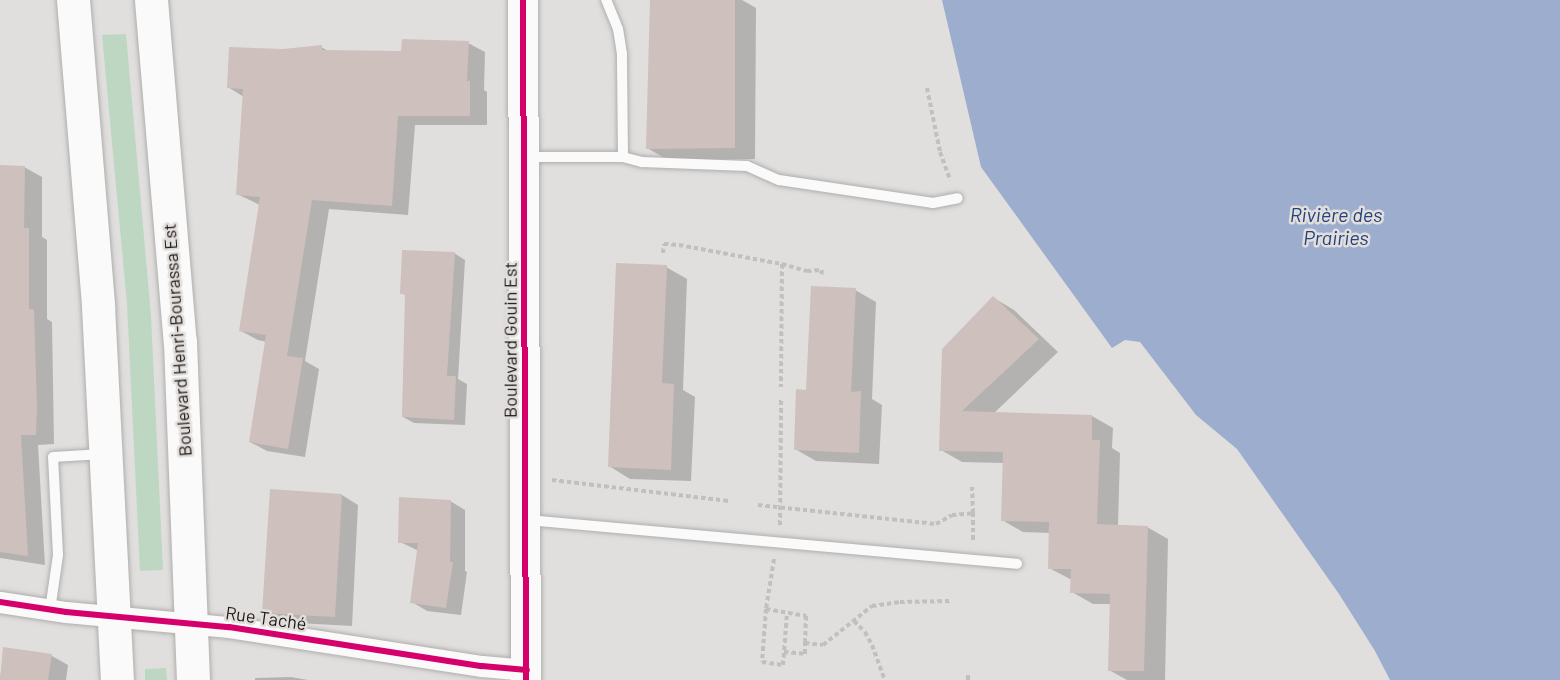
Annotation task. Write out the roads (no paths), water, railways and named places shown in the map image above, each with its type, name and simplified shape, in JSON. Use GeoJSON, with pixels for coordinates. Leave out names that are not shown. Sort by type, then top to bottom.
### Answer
{"type":"FeatureCollection","features":[{"type":"Feature","properties":{"kind":"main road"},"geometry":{"type":"LineString","coordinates":[[73,0],[98,306],[117,680]]}},
{"type":"Feature","properties":{"kind":"main road","name":"Boulevard Henri-Bourassa Est"},"geometry":{"type":"LineString","coordinates":[[150,0],[180,342],[193,680]]}},
{"type":"Feature","properties":{"kind":"street","name":"Boulevard Gouin Est"},"geometry":{"type":"LineString","coordinates":[[523,0],[526,675]]}},
{"type":"Feature","properties":{"kind":"street","name":"Rue Taché"},"geometry":{"type":"LineString","coordinates":[[0,602],[50,610],[230,627],[482,666],[526,675]]}},
{"type":"Feature","properties":{"kind":"lane"},"geometry":{"type":"LineString","coordinates":[[606,0],[618,29],[622,54],[623,157]]}},
{"type":"Feature","properties":{"kind":"lane"},"geometry":{"type":"LineString","coordinates":[[524,158],[623,157],[642,162],[747,166],[779,180],[933,203],[958,198]]}},
{"type":"Feature","properties":{"kind":"lane"},"geometry":{"type":"LineString","coordinates":[[50,610],[58,555],[53,457],[106,454]]}},
{"type":"Feature","properties":{"kind":"lane"},"geometry":{"type":"LineString","coordinates":[[527,520],[1017,564]]}},
{"type":"Feature","properties":{"kind":"water","name":"Rivière des Prairies"},"geometry":{"type":"Polygon","coordinates":[[[942,0],[1560,0],[1560,680],[1390,680],[1375,651],[1339,594],[1237,449],[1196,415],[1140,342],[1125,340],[1112,348],[981,167],[942,0]]]}}]}
